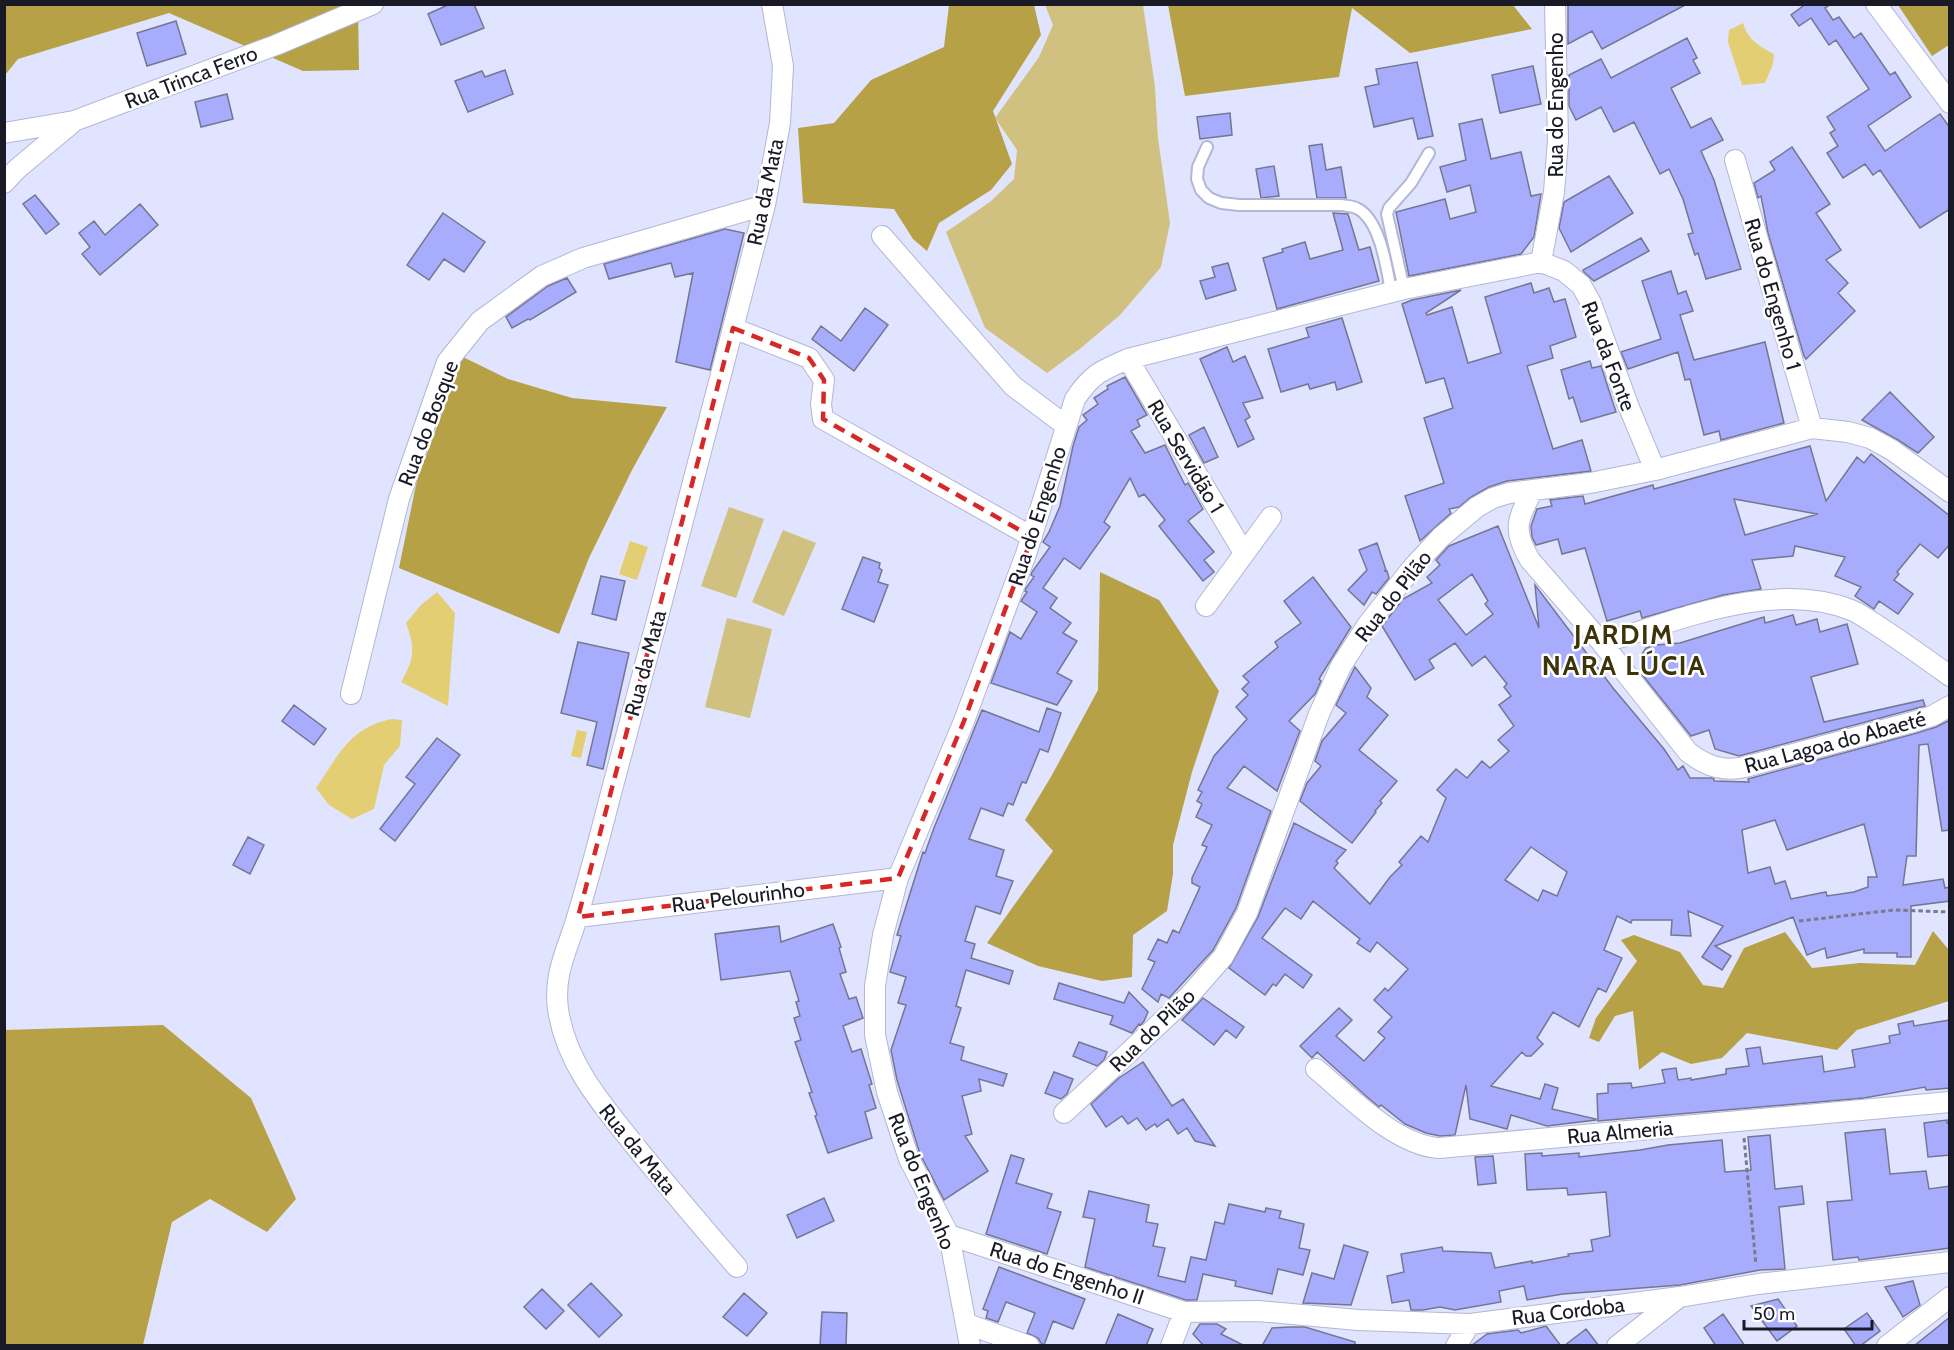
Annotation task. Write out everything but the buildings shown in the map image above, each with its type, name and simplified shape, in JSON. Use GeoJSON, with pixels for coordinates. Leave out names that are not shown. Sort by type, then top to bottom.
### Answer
{"type":"FeatureCollection","features":[{"type":"Feature","properties":{"kind":"street","name":"Rua Trinca Ferro"},"geometry":{"type":"LineString","coordinates":[[4,133],[74,121],[276,45],[373,4]]}},
{"type":"Feature","properties":{"kind":"street","name":"Rua da Mata"},"geometry":{"type":"LineString","coordinates":[[737,1267],[604,1108],[583,1077],[566,1042],[558,1008],[558,980],[564,951],[578,917],[765,205],[780,123],[783,66],[772,4]]}},
{"type":"Feature","properties":{"kind":"street","name":"Rua do Engenho"},"geometry":{"type":"LineString","coordinates":[[970,1346],[949,1235],[909,1158],[887,1092],[875,1035],[876,976],[883,934],[898,878],[964,722],[1032,537],[1065,425],[1075,399],[1087,382],[1100,371],[1128,359],[1398,291],[1541,262],[1554,192],[1558,140],[1555,4]]}},
{"type":"Feature","properties":{"kind":"street"},"geometry":{"type":"LineString","coordinates":[[1876,4],[1950,103]]}},
{"type":"Feature","properties":{"kind":"street"},"geometry":{"type":"LineString","coordinates":[[4,183],[74,121]]}},
{"type":"Feature","properties":{"kind":"street","name":"Rua do Engenho 1"},"geometry":{"type":"LineString","coordinates":[[1735,160],[1812,428]]}},
{"type":"Feature","properties":{"kind":"street","name":"Rua do Bosque"},"geometry":{"type":"LineString","coordinates":[[351,694],[402,488],[447,362],[480,321],[542,276],[583,258],[765,205]]}},
{"type":"Feature","properties":{"kind":"street"},"geometry":{"type":"LineString","coordinates":[[882,236],[1013,386],[1065,425]]}},
{"type":"Feature","properties":{"kind":"street","name":"Rua da Fonte"},"geometry":{"type":"LineString","coordinates":[[1541,262],[1564,271],[1581,285],[1591,303],[1654,470]]}},
{"type":"Feature","properties":{"kind":"street"},"geometry":{"type":"LineString","coordinates":[[733,328],[809,358],[824,380],[821,404],[823,419],[1032,537]]}},
{"type":"Feature","properties":{"kind":"street","name":"Rua Servidão 1"},"geometry":{"type":"LineString","coordinates":[[1128,359],[1244,554]]}},
{"type":"Feature","properties":{"kind":"street","name":"Rua do Pilão"},"geometry":{"type":"LineString","coordinates":[[1064,1113],[1189,996],[1223,957],[1247,913],[1318,714],[1341,666],[1368,624],[1427,552],[1477,507],[1493,498],[1509,493],[1590,483],[1654,470],[1812,428],[1848,432],[1870,438],[1892,450],[1950,492]]}},
{"type":"Feature","properties":{"kind":"street","name":"Rua Lagoa do Abaeté"},"geometry":{"type":"LineString","coordinates":[[1533,490],[1519,515],[1517,532],[1521,545],[1530,560],[1602,643],[1688,752],[1700,762],[1731,770],[1745,767],[1913,722],[1932,716],[1950,706]]}},
{"type":"Feature","properties":{"kind":"street"},"geometry":{"type":"LineString","coordinates":[[1206,606],[1270,517]]}},
{"type":"Feature","properties":{"kind":"street"},"geometry":{"type":"LineString","coordinates":[[1602,643],[1726,606],[1778,599],[1818,600],[1853,611],[1950,676]]}},
{"type":"Feature","properties":{"kind":"street","name":"Rua Pelourinho"},"geometry":{"type":"LineString","coordinates":[[578,917],[898,878]]}},
{"type":"Feature","properties":{"kind":"street","name":"Rua Almeria"},"geometry":{"type":"LineString","coordinates":[[1316,1069],[1386,1126],[1407,1140],[1424,1147],[1439,1148],[1950,1102]]}},
{"type":"Feature","properties":{"kind":"street","name":"Rua do Engenho II"},"geometry":{"type":"LineString","coordinates":[[949,1235],[1184,1312]]}},
{"type":"Feature","properties":{"kind":"street","name":"Rua Cordoba"},"geometry":{"type":"LineString","coordinates":[[1184,1312],[1258,1311],[1358,1320],[1470,1323],[1680,1297],[1758,1284],[1950,1262]]}},
{"type":"Feature","properties":{"kind":"street"},"geometry":{"type":"LineString","coordinates":[[1617,1346],[1680,1297]]}},
{"type":"Feature","properties":{"kind":"street"},"geometry":{"type":"LineString","coordinates":[[1887,1346],[1950,1297]]}},
{"type":"Feature","properties":{"kind":"street"},"geometry":{"type":"LineString","coordinates":[[1171,1346],[1184,1312]]}},
{"type":"Feature","properties":{"kind":"street"},"geometry":{"type":"LineString","coordinates":[[1456,1346],[1470,1323]]}},
{"type":"Feature","properties":{"kind":"street"},"geometry":{"type":"LineString","coordinates":[[967,1324],[1029,1346]]}},
{"type":"Feature","properties":{"kind":"lane"},"geometry":{"type":"LineString","coordinates":[[1207,147],[1197,167],[1197,179],[1201,190],[1209,198],[1221,203],[1342,205],[1357,208],[1368,218],[1376,232],[1398,291]]}},
{"type":"Feature","properties":{"kind":"lane"},"geometry":{"type":"LineString","coordinates":[[1398,291],[1387,214],[1389,208],[1412,183],[1429,153]]}},
{"type":"Feature","properties":{"kind":"path"},"geometry":{"type":"LineString","coordinates":[[1799,921],[1894,910],[1950,912]]}},
{"type":"Feature","properties":{"kind":"path"},"geometry":{"type":"LineString","coordinates":[[1742,1121],[1758,1284]]}},
{"type":"Feature","properties":{"kind":"highlighted area"},"geometry":{"type":"Polygon","coordinates":[[[733,328],[809,358],[824,380],[823,419],[1032,537],[964,721],[898,878],[578,917],[733,328]]]}},
{"type":"Feature","properties":{"kind":"shaded area"},"geometry":{"type":"Polygon","coordinates":[[[5,5],[358,5],[359,70],[303,71],[169,13],[18,59],[5,75],[5,5]]]}},
{"type":"Feature","properties":{"kind":"shaded area"},"geometry":{"type":"Polygon","coordinates":[[[949,5],[1034,5],[1041,35],[993,111],[1012,164],[991,190],[939,223],[927,251],[913,239],[894,209],[803,203],[798,128],[834,123],[871,80],[944,47],[949,5]]]}},
{"type":"Feature","properties":{"kind":"shaded area"},"geometry":{"type":"Polygon","coordinates":[[[1045,5],[1143,5],[1155,87],[1158,138],[1170,223],[1161,267],[1120,315],[1047,373],[985,328],[946,232],[990,202],[1014,179],[1017,150],[995,118],[1039,57],[1053,25],[1045,5]]]}},
{"type":"Feature","properties":{"kind":"shaded area"},"geometry":{"type":"Polygon","coordinates":[[[1168,5],[1513,5],[1532,29],[1410,53],[1352,8],[1339,77],[1185,96],[1168,5]]]}},
{"type":"Feature","properties":{"kind":"shaded area"},"geometry":{"type":"Polygon","coordinates":[[[1898,5],[1949,5],[1949,45],[1932,56],[1898,5]]]}},
{"type":"Feature","properties":{"kind":"shaded area"},"geometry":{"type":"Polygon","coordinates":[[[1743,23],[1755,42],[1774,54],[1773,64],[1765,83],[1742,85],[1728,42],[1729,30],[1743,23]]]}},
{"type":"Feature","properties":{"kind":"shaded area"},"geometry":{"type":"Polygon","coordinates":[[[463,357],[508,379],[572,398],[667,407],[632,470],[589,558],[559,634],[399,568],[417,480],[463,357]]]}},
{"type":"Feature","properties":{"kind":"shaded area"},"geometry":{"type":"Polygon","coordinates":[[[729,507],[764,519],[736,598],[701,586],[729,507]]]}},
{"type":"Feature","properties":{"kind":"shaded area"},"geometry":{"type":"Polygon","coordinates":[[[783,530],[816,543],[784,616],[752,602],[783,530]]]}},
{"type":"Feature","properties":{"kind":"shaded area"},"geometry":{"type":"Polygon","coordinates":[[[630,541],[648,547],[637,580],[619,574],[630,541]]]}},
{"type":"Feature","properties":{"kind":"shaded area"},"geometry":{"type":"Polygon","coordinates":[[[1100,572],[1159,600],[1219,691],[1192,772],[1173,845],[1173,874],[1167,911],[1133,935],[1132,977],[1102,981],[1038,966],[987,943],[1053,851],[1025,820],[1098,690],[1100,572]]]}},
{"type":"Feature","properties":{"kind":"shaded area"},"geometry":{"type":"Polygon","coordinates":[[[437,592],[455,613],[448,706],[401,682],[409,666],[412,653],[406,623],[421,605],[437,592]]]}},
{"type":"Feature","properties":{"kind":"shaded area"},"geometry":{"type":"Polygon","coordinates":[[[727,618],[772,629],[750,718],[705,707],[727,618]]]}},
{"type":"Feature","properties":{"kind":"shaded area"},"geometry":{"type":"Polygon","coordinates":[[[392,719],[402,720],[400,746],[384,765],[374,809],[352,819],[329,805],[316,788],[346,744],[365,729],[392,719]]]}},
{"type":"Feature","properties":{"kind":"shaded area"},"geometry":{"type":"Polygon","coordinates":[[[577,730],[587,732],[581,758],[571,756],[577,730]]]}},
{"type":"Feature","properties":{"kind":"shaded area"},"geometry":{"type":"Polygon","coordinates":[[[1933,931],[1949,950],[1949,1001],[1857,1030],[1837,1050],[1747,1033],[1722,1058],[1691,1064],[1662,1052],[1639,1070],[1633,1011],[1615,1016],[1599,1042],[1589,1038],[1596,1018],[1637,961],[1621,940],[1634,935],[1680,952],[1703,985],[1723,988],[1744,948],[1785,932],[1812,968],[1860,963],[1915,965],[1933,931]]]}},
{"type":"Feature","properties":{"kind":"shaded area"},"geometry":{"type":"Polygon","coordinates":[[[163,1025],[251,1098],[296,1199],[267,1232],[210,1199],[172,1222],[143,1345],[5,1345],[5,1030],[163,1025]]]}},
{"type":"Feature","properties":{"kind":"district","name":"JARDIM NARA LÚCIA"},"geometry":{"type":"Point","coordinates":[1624,650]}}]}
